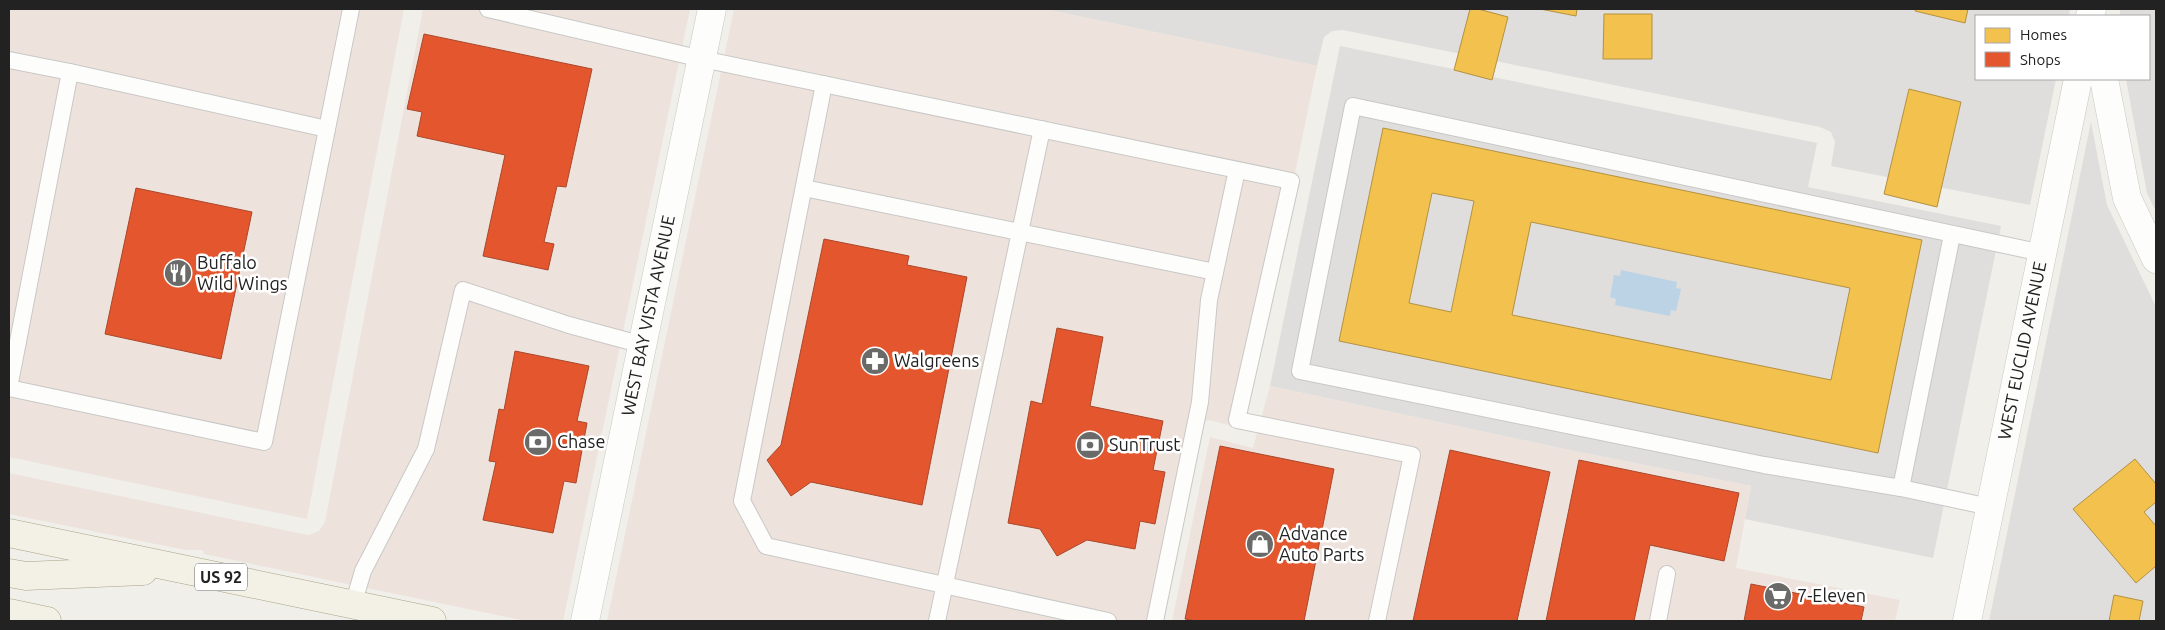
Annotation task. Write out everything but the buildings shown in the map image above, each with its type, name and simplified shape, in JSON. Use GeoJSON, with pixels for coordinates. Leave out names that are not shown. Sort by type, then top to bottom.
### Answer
{"type":"FeatureCollection","features":[{"type":"Feature","properties":{"kind":"main road","name":"US 92"},"geometry":{"type":"LineString","coordinates":[[9,533],[432,621]]}},
{"type":"Feature","properties":{"kind":"main road"},"geometry":{"type":"LineString","coordinates":[[9,573],[26,576],[184,570]]}},
{"type":"Feature","properties":{"kind":"main road"},"geometry":{"type":"LineString","coordinates":[[9,613],[47,621]]}},
{"type":"Feature","properties":{"kind":"street","name":"WEST BAY VISTA AVENUE"},"geometry":{"type":"LineString","coordinates":[[585,621],[712,9]]}},
{"type":"Feature","properties":{"kind":"street","name":"WEST EUCLID AVENUE"},"geometry":{"type":"LineString","coordinates":[[1968,621],[2078,80]]}},
{"type":"Feature","properties":{"kind":"street"},"geometry":{"type":"LineString","coordinates":[[2104,80],[2127,198],[2156,259]]}},
{"type":"Feature","properties":{"kind":"lane"},"geometry":{"type":"LineString","coordinates":[[70,72],[9,388],[264,442],[351,9]]}},
{"type":"Feature","properties":{"kind":"lane"},"geometry":{"type":"LineString","coordinates":[[488,9],[702,58],[1291,181],[1237,420],[1412,455],[1377,621]]}},
{"type":"Feature","properties":{"kind":"lane"},"geometry":{"type":"LineString","coordinates":[[9,60],[327,129]]}},
{"type":"Feature","properties":{"kind":"lane"},"geometry":{"type":"LineString","coordinates":[[824,84],[742,501],[766,546],[1108,621]]}},
{"type":"Feature","properties":{"kind":"lane"},"geometry":{"type":"LineString","coordinates":[[1990,507],[1901,488],[1764,465],[1300,371],[1351,115],[1353,106],[2042,253]]}},
{"type":"Feature","properties":{"kind":"lane"},"geometry":{"type":"LineString","coordinates":[[937,621],[1042,129]]}},
{"type":"Feature","properties":{"kind":"lane"},"geometry":{"type":"LineString","coordinates":[[1155,621],[1200,402],[1209,300],[1237,170]]}},
{"type":"Feature","properties":{"kind":"lane"},"geometry":{"type":"LineString","coordinates":[[804,188],[1215,272]]}},
{"type":"Feature","properties":{"kind":"lane"},"geometry":{"type":"LineString","coordinates":[[1901,488],[1952,235]]}},
{"type":"Feature","properties":{"kind":"lane"},"geometry":{"type":"LineString","coordinates":[[353,605],[363,571],[426,449],[464,290],[569,325],[643,345]]}},
{"type":"Feature","properties":{"kind":"lane"},"geometry":{"type":"LineString","coordinates":[[1658,621],[1667,574]]}},
{"type":"Feature","properties":{"kind":"shaded area"},"geometry":{"type":"Polygon","coordinates":[[[9,9],[404,9],[307,519],[9,457],[9,9]]]}},
{"type":"Feature","properties":{"kind":"shaded area"},"geometry":{"type":"Polygon","coordinates":[[[423,9],[690,9],[563,621],[526,621],[204,554],[203,550],[185,550],[9,514],[9,473],[303,534],[309,535],[319,531],[325,522],[423,9]]]}},
{"type":"Feature","properties":{"kind":"shaded area"},"geometry":{"type":"Polygon","coordinates":[[[734,9],[1044,9],[1317,66],[1252,382],[1240,428],[1209,420],[1198,424],[1154,621],[607,621],[734,9]]]}},
{"type":"Feature","properties":{"kind":"shaded area"},"geometry":{"type":"Polygon","coordinates":[[[1044,9],[2070,9],[2069,15],[1975,15],[1975,80],[2056,80],[2030,205],[1831,166],[1835,142],[1831,132],[1820,127],[1343,30],[1332,31],[1324,37],[1317,66],[1044,9]]]}},
{"type":"Feature","properties":{"kind":"shaded area"},"geometry":{"type":"Polygon","coordinates":[[[2120,9],[2156,9],[2156,212],[2147,193],[2126,80],[2150,80],[2150,15],[2120,15],[2120,9]]]}},
{"type":"Feature","properties":{"kind":"shaded area"},"geometry":{"type":"Polygon","coordinates":[[[1340,46],[1817,143],[1808,187],[2001,226],[1933,558],[1745,519],[1751,486],[1579,452],[1270,386],[1340,46]]]}},
{"type":"Feature","properties":{"kind":"shaded area"},"geometry":{"type":"Polygon","coordinates":[[[2091,122],[2107,205],[2156,307],[2156,621],[1989,621],[2091,122]]]}},
{"type":"Feature","properties":{"kind":"shaded area"},"geometry":{"type":"Polygon","coordinates":[[[1270,386],[1579,452],[1751,486],[1736,568],[1900,600],[1895,621],[1172,621],[1210,437],[1253,448],[1270,386]]]}},
{"type":"Feature","properties":{"kind":"water"},"geometry":{"type":"Polygon","coordinates":[[[1621,270],[1677,282],[1676,288],[1681,289],[1676,311],[1671,310],[1670,316],[1615,305],[1616,299],[1610,297],[1614,275],[1620,276],[1621,270]]]}},
{"type":"Feature","properties":{"kind":"place","name":"Buffalo Wild Wings"},"geometry":{"type":"Point","coordinates":[178,273]}},
{"type":"Feature","properties":{"kind":"place","name":"Walgreens"},"geometry":{"type":"Point","coordinates":[875,361]}},
{"type":"Feature","properties":{"kind":"place","name":"Chase"},"geometry":{"type":"Point","coordinates":[538,442]}},
{"type":"Feature","properties":{"kind":"place","name":"SunTrust"},"geometry":{"type":"Point","coordinates":[1090,445]}},
{"type":"Feature","properties":{"kind":"place","name":"Advance Auto Parts"},"geometry":{"type":"Point","coordinates":[1260,544]}},
{"type":"Feature","properties":{"kind":"place","name":"7-Eleven"},"geometry":{"type":"Point","coordinates":[1778,596]}}]}
